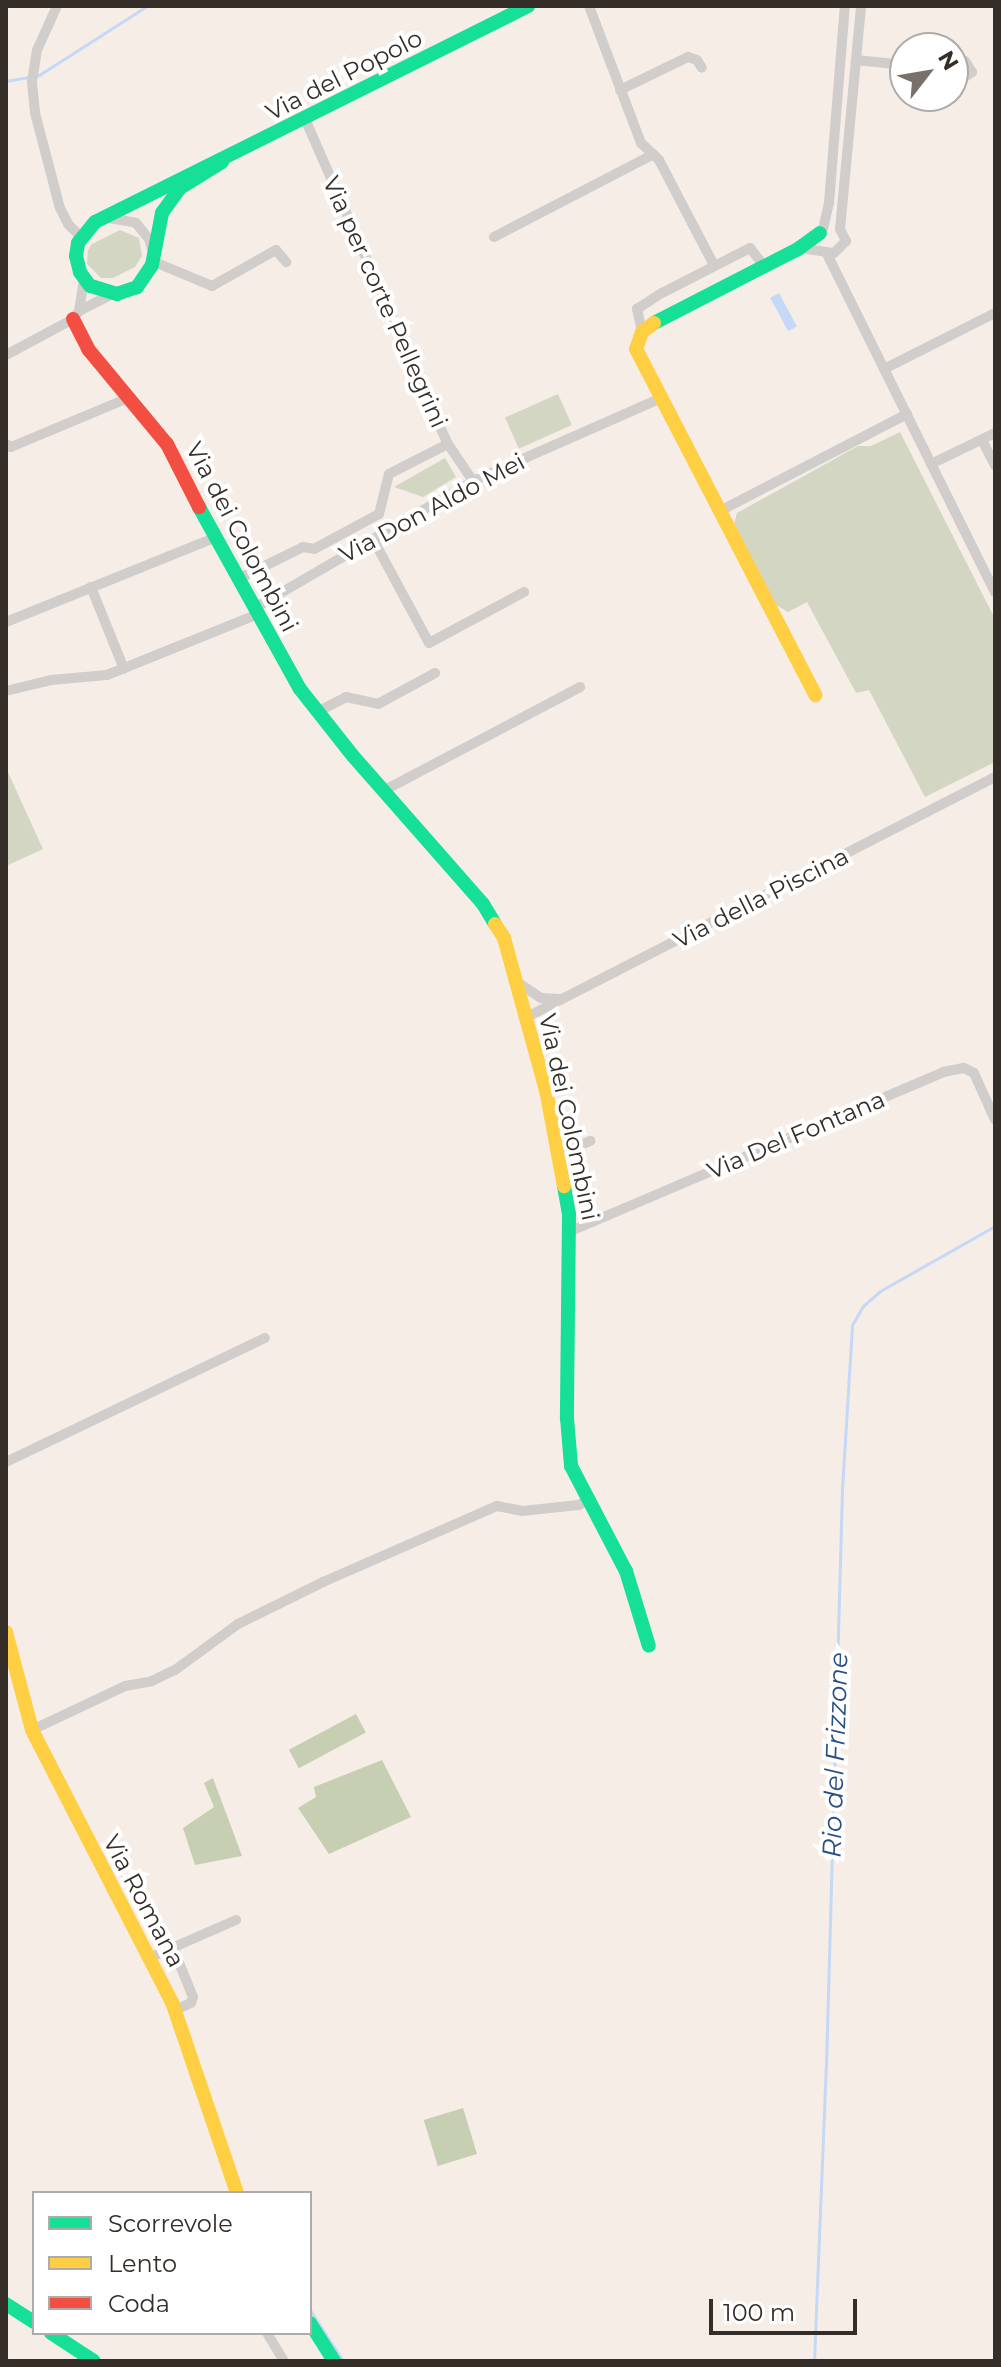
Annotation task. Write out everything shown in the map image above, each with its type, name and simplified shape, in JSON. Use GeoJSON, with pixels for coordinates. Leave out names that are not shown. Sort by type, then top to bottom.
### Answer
{"type":"FeatureCollection","features":[{"type":"Feature","properties":{"kind":"street"},"geometry":{"type":"LineString","coordinates":[[57,6],[34,65],[32,83],[38,129],[60,208],[68,224],[81,237],[76,256],[84,278],[90,286],[113,294]]}},
{"type":"Feature","properties":{"kind":"street","name":"Via del Popolo"},"geometry":{"type":"LineString","coordinates":[[81,237],[95,222],[222,162],[528,6]]}},
{"type":"Feature","properties":{"kind":"street"},"geometry":{"type":"LineString","coordinates":[[589,6],[641,143],[654,154],[714,265]]}},
{"type":"Feature","properties":{"kind":"street"},"geometry":{"type":"LineString","coordinates":[[845,6],[829,203],[818,242],[842,279],[931,464],[990,568],[995,592]]}},
{"type":"Feature","properties":{"kind":"street"},"geometry":{"type":"LineString","coordinates":[[842,279],[842,249],[846,241],[840,229],[861,6]]}},
{"type":"Feature","properties":{"kind":"street"},"geometry":{"type":"LineString","coordinates":[[620,90],[688,57],[697,60],[702,68]]}},
{"type":"Feature","properties":{"kind":"street"},"geometry":{"type":"LineString","coordinates":[[856,60],[889,63]]}},
{"type":"Feature","properties":{"kind":"street","name":"Via per corte Pellegrini"},"geometry":{"type":"LineString","coordinates":[[305,119],[448,444],[473,481]]}},
{"type":"Feature","properties":{"kind":"street"},"geometry":{"type":"LineString","coordinates":[[494,237],[654,154]]}},
{"type":"Feature","properties":{"kind":"street","name":"Via del Popolo"},"geometry":{"type":"LineString","coordinates":[[113,294],[137,287],[147,277],[162,213],[180,188],[222,162]]}},
{"type":"Feature","properties":{"kind":"street"},"geometry":{"type":"LineString","coordinates":[[108,218],[136,223],[149,239],[152,256],[212,286],[276,250],[286,262]]}},
{"type":"Feature","properties":{"kind":"street"},"geometry":{"type":"LineString","coordinates":[[642,332],[798,249],[822,231],[832,226],[840,229]]}},
{"type":"Feature","properties":{"kind":"street"},"geometry":{"type":"LineString","coordinates":[[764,266],[750,248],[641,305],[637,309],[642,332],[636,349],[659,399],[815,695]]}},
{"type":"Feature","properties":{"kind":"street"},"geometry":{"type":"LineString","coordinates":[[798,249],[842,249]]}},
{"type":"Feature","properties":{"kind":"street"},"geometry":{"type":"LineString","coordinates":[[76,315],[84,278]]}},
{"type":"Feature","properties":{"kind":"street"},"geometry":{"type":"LineString","coordinates":[[6,355],[113,294]]}},
{"type":"Feature","properties":{"kind":"street"},"geometry":{"type":"LineString","coordinates":[[884,369],[995,313]]}},
{"type":"Feature","properties":{"kind":"street","name":"Via dei Colombini"},"geometry":{"type":"LineString","coordinates":[[76,315],[88,349],[167,444],[214,538],[300,689],[493,919],[504,938],[527,1017],[558,1154],[571,1231],[568,1451],[586,1500],[602,1522],[626,1571],[649,1646]]}},
{"type":"Feature","properties":{"kind":"street"},"geometry":{"type":"LineString","coordinates":[[6,444],[11,447],[128,398]]}},
{"type":"Feature","properties":{"kind":"street","name":"Via Don Aldo Mei"},"geometry":{"type":"LineString","coordinates":[[6,691],[124,669],[256,611],[473,481],[659,399]]}},
{"type":"Feature","properties":{"kind":"street"},"geometry":{"type":"LineString","coordinates":[[718,512],[907,414]]}},
{"type":"Feature","properties":{"kind":"street"},"geometry":{"type":"LineString","coordinates":[[931,464],[995,433]]}},
{"type":"Feature","properties":{"kind":"street"},"geometry":{"type":"LineString","coordinates":[[982,440],[995,466]]}},
{"type":"Feature","properties":{"kind":"street"},"geometry":{"type":"LineString","coordinates":[[238,579],[303,547],[314,549],[379,514],[389,474],[448,444]]}},
{"type":"Feature","properties":{"kind":"street"},"geometry":{"type":"LineString","coordinates":[[6,622],[214,538]]}},
{"type":"Feature","properties":{"kind":"street"},"geometry":{"type":"LineString","coordinates":[[373,539],[429,643],[524,592]]}},
{"type":"Feature","properties":{"kind":"street"},"geometry":{"type":"LineString","coordinates":[[91,587],[124,669]]}},
{"type":"Feature","properties":{"kind":"street"},"geometry":{"type":"LineString","coordinates":[[317,712],[346,697],[378,704],[435,673]]}},
{"type":"Feature","properties":{"kind":"street"},"geometry":{"type":"LineString","coordinates":[[383,791],[580,687]]}},
{"type":"Feature","properties":{"kind":"street","name":"Via della Piscina"},"geometry":{"type":"LineString","coordinates":[[527,1017],[995,777]]}},
{"type":"Feature","properties":{"kind":"street"},"geometry":{"type":"LineString","coordinates":[[517,982],[541,998],[555,1000],[573,996]]}},
{"type":"Feature","properties":{"kind":"street","name":"Via Del Fontana"},"geometry":{"type":"LineString","coordinates":[[571,1231],[943,1072],[964,1068],[974,1073],[995,1120]]}},
{"type":"Feature","properties":{"kind":"street"},"geometry":{"type":"LineString","coordinates":[[558,1154],[590,1141]]}},
{"type":"Feature","properties":{"kind":"street"},"geometry":{"type":"LineString","coordinates":[[6,1462],[265,1338]]}},
{"type":"Feature","properties":{"kind":"street"},"geometry":{"type":"LineString","coordinates":[[32,1730],[125,1686],[152,1681],[175,1670],[238,1624],[484,1511],[497,1506],[522,1511],[567,1507],[586,1500]]}},
{"type":"Feature","properties":{"kind":"street","name":"Via Romana"},"geometry":{"type":"LineString","coordinates":[[6,1632],[32,1730],[175,2010],[236,2191]]}},
{"type":"Feature","properties":{"kind":"street"},"geometry":{"type":"LineString","coordinates":[[149,1958],[236,1920]]}},
{"type":"Feature","properties":{"kind":"street"},"geometry":{"type":"LineString","coordinates":[[173,1948],[193,1997],[191,2003],[175,2010]]}},
{"type":"Feature","properties":{"kind":"street"},"geometry":{"type":"LineString","coordinates":[[6,2304],[32,2321]]}},
{"type":"Feature","properties":{"kind":"street"},"geometry":{"type":"LineString","coordinates":[[312,2326],[334,2361]]}},
{"type":"Feature","properties":{"kind":"street"},"geometry":{"type":"LineString","coordinates":[[54,2335],[94,2361]]}},
{"type":"Feature","properties":{"kind":"street"},"geometry":{"type":"LineString","coordinates":[[268,2335],[284,2361]]}},
{"type":"Feature","properties":{"kind":"green space"},"geometry":{"type":"Polygon","coordinates":[[[120,230],[139,238],[142,256],[135,267],[113,278],[101,278],[87,264],[88,250],[92,244],[120,230]]]}},
{"type":"Feature","properties":{"kind":"green space"},"geometry":{"type":"Polygon","coordinates":[[[558,394],[572,425],[519,449],[505,418],[558,394]]]}},
{"type":"Feature","properties":{"kind":"green space"},"geometry":{"type":"Polygon","coordinates":[[[900,432],[995,619],[995,762],[925,797],[869,690],[856,693],[807,602],[788,612],[776,605],[734,524],[737,513],[858,446],[871,446],[900,432]]]}},
{"type":"Feature","properties":{"kind":"green space"},"geometry":{"type":"Polygon","coordinates":[[[445,458],[456,477],[423,497],[394,487],[445,458]]]}},
{"type":"Feature","properties":{"kind":"green space"},"geometry":{"type":"Polygon","coordinates":[[[6,768],[43,849],[6,866],[6,768]]]}},
{"type":"Feature","properties":{"kind":"green space"},"geometry":{"type":"Polygon","coordinates":[[[356,1714],[366,1733],[299,1768],[289,1750],[356,1714]]]}},
{"type":"Feature","properties":{"kind":"green space"},"geometry":{"type":"Polygon","coordinates":[[[382,1760],[411,1817],[329,1854],[298,1808],[316,1797],[314,1787],[382,1760]]]}},
{"type":"Feature","properties":{"kind":"green space"},"geometry":{"type":"Polygon","coordinates":[[[213,1778],[242,1856],[195,1865],[183,1828],[214,1807],[204,1783],[213,1778]]]}},
{"type":"Feature","properties":{"kind":"green space"},"geometry":{"type":"Polygon","coordinates":[[[463,2108],[477,2154],[438,2166],[424,2120],[463,2108]]]}},
{"type":"Feature","properties":{"kind":"water"},"geometry":{"type":"Polygon","coordinates":[[[779,293],[797,327],[788,331],[770,298],[779,293]]]}},
{"type":"Feature","properties":{"kind":"waterway"},"geometry":{"type":"LineString","coordinates":[[6,81],[39,75],[147,6]]}},
{"type":"Feature","properties":{"kind":"waterway","name":"Rio del Frizzone"},"geometry":{"type":"LineString","coordinates":[[814,2361],[826,2066],[842,1489],[852,1325],[863,1306],[880,1291],[995,1226]]}},
{"type":"Feature","properties":{"kind":"waterway"},"geometry":{"type":"LineString","coordinates":[[312,2313],[343,2361]]}},
{"type":"Feature","properties":{"kind":"traffic: fast"},"geometry":{"type":"LineString","coordinates":[[222,162],[180,188],[162,213],[152,265],[137,287],[117,294],[90,286],[80,272],[76,256],[78,243],[95,222],[528,6]]}},
{"type":"Feature","properties":{"kind":"traffic: fast"},"geometry":{"type":"LineString","coordinates":[[654,323],[798,249],[820,233]]}},
{"type":"Feature","properties":{"kind":"traffic: fast"},"geometry":{"type":"LineString","coordinates":[[199,507],[300,689],[353,756],[483,904],[495,924]]}},
{"type":"Feature","properties":{"kind":"traffic: fast"},"geometry":{"type":"LineString","coordinates":[[564,1186],[569,1214],[567,1418],[571,1466],[626,1571],[649,1646]]}},
{"type":"Feature","properties":{"kind":"traffic: fast"},"geometry":{"type":"LineString","coordinates":[[6,2304],[32,2321]]}},
{"type":"Feature","properties":{"kind":"traffic: fast"},"geometry":{"type":"LineString","coordinates":[[312,2326],[334,2361]]}},
{"type":"Feature","properties":{"kind":"traffic: fast"},"geometry":{"type":"LineString","coordinates":[[54,2335],[94,2361]]}},
{"type":"Feature","properties":{"kind":"traffic: slow"},"geometry":{"type":"LineString","coordinates":[[654,323],[642,332],[636,349],[815,695]]}},
{"type":"Feature","properties":{"kind":"traffic: slow"},"geometry":{"type":"LineString","coordinates":[[495,924],[504,938],[546,1090],[564,1186]]}},
{"type":"Feature","properties":{"kind":"traffic: slow"},"geometry":{"type":"LineString","coordinates":[[6,1632],[32,1730],[172,2002],[236,2191]]}},
{"type":"Feature","properties":{"kind":"traffic: jam"},"geometry":{"type":"LineString","coordinates":[[73,319],[88,349],[167,444],[199,507]]}}]}
